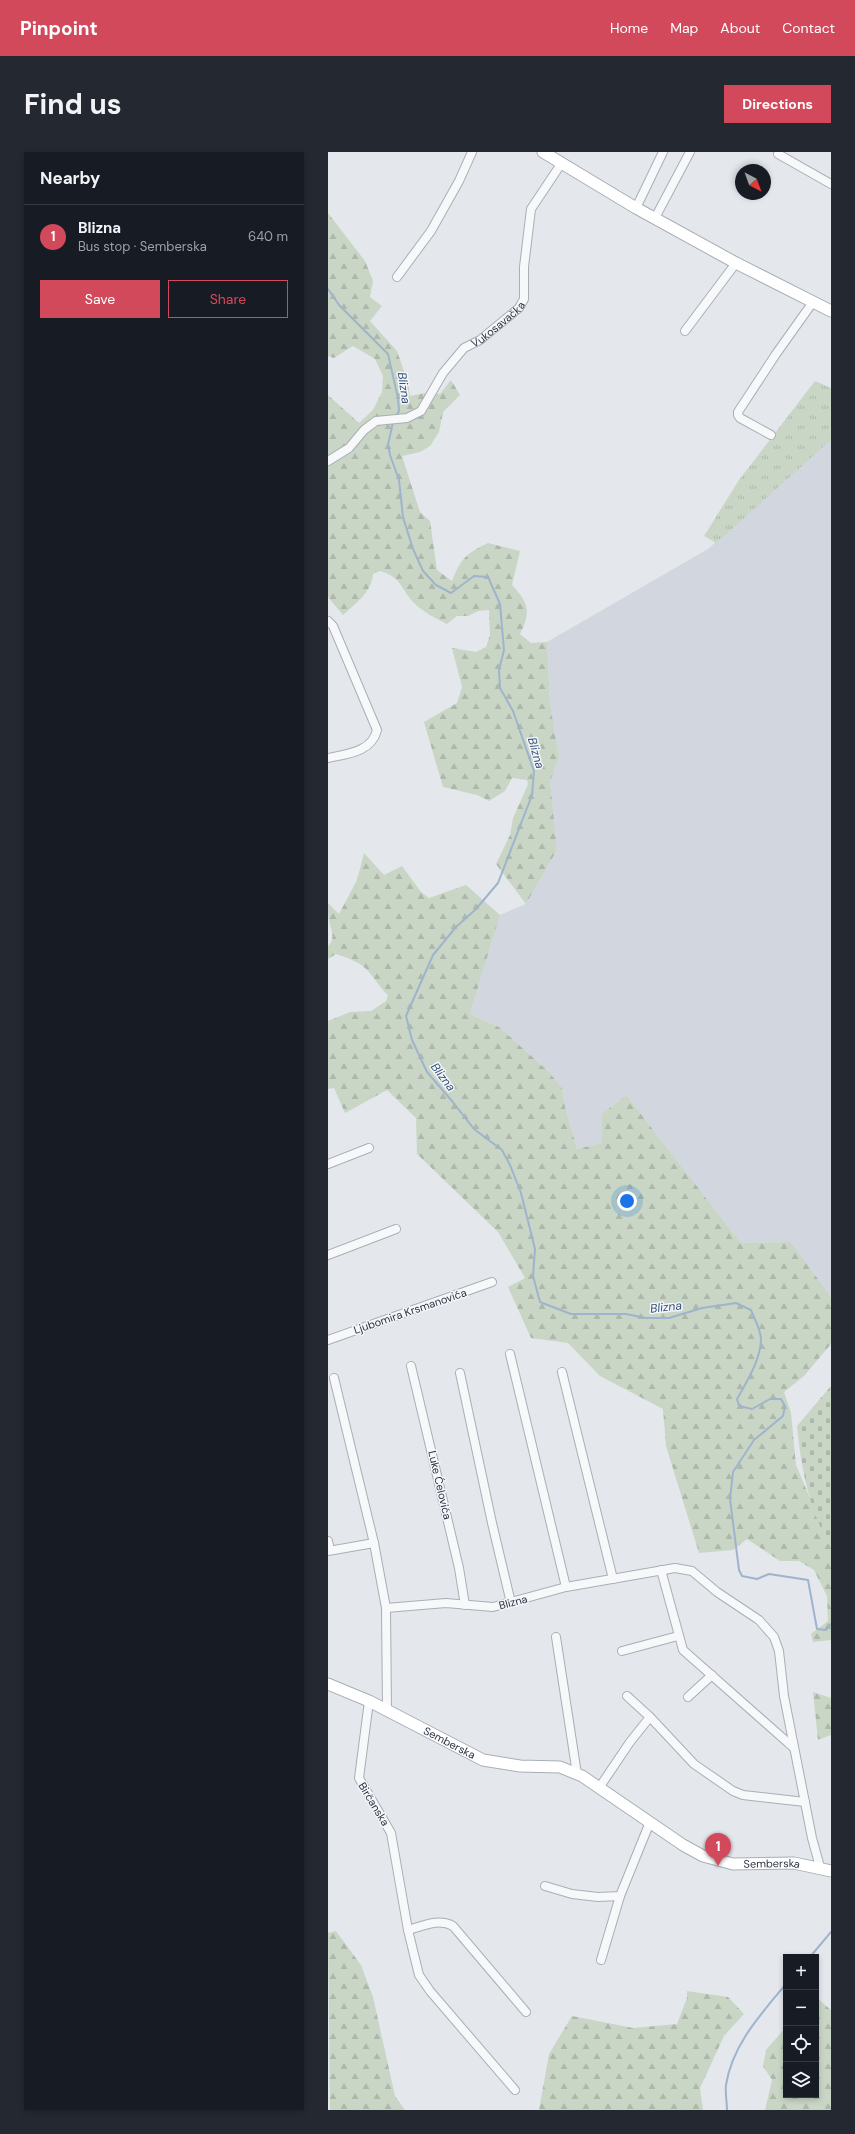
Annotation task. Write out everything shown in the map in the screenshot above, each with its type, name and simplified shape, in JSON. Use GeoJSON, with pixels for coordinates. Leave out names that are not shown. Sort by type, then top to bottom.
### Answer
{"type":"FeatureCollection","features":[{"type":"Feature","properties":{"kind":"main road"},"geometry":{"type":"LineString","coordinates":[[543,152],[636,208],[736,263],[831,311]]}},
{"type":"Feature","properties":{"kind":"main road","name":"Semberska"},"geometry":{"type":"LineString","coordinates":[[328,1687],[369,1701],[483,1760],[520,1766],[560,1767],[577,1774],[683,1845],[703,1856],[718,1861],[751,1865],[794,1863],[820,1867],[831,1871]]}},
{"type":"Feature","properties":{"kind":"street"},"geometry":{"type":"LineString","coordinates":[[398,277],[431,231],[459,181],[472,152]]}},
{"type":"Feature","properties":{"kind":"street"},"geometry":{"type":"LineString","coordinates":[[636,208],[663,152]]}},
{"type":"Feature","properties":{"kind":"street"},"geometry":{"type":"LineString","coordinates":[[655,218],[690,152]]}},
{"type":"Feature","properties":{"kind":"street"},"geometry":{"type":"LineString","coordinates":[[778,154],[831,184]]}},
{"type":"Feature","properties":{"kind":"street","name":"Vukosavačka"},"geometry":{"type":"LineString","coordinates":[[328,461],[349,448],[364,430],[376,421],[407,418],[421,411],[443,373],[464,348],[480,340],[519,308],[524,299],[524,267],[531,209],[561,164]]}},
{"type":"Feature","properties":{"kind":"street"},"geometry":{"type":"LineString","coordinates":[[685,331],[736,263]]}},
{"type":"Feature","properties":{"kind":"street"},"geometry":{"type":"LineString","coordinates":[[770,436],[740,418],[738,412],[776,354],[813,302]]}},
{"type":"Feature","properties":{"kind":"street"},"geometry":{"type":"LineString","coordinates":[[328,621],[333,626],[377,730],[375,738],[370,745],[358,751],[328,758]]}},
{"type":"Feature","properties":{"kind":"street"},"geometry":{"type":"LineString","coordinates":[[328,1164],[369,1148]]}},
{"type":"Feature","properties":{"kind":"street"},"geometry":{"type":"LineString","coordinates":[[328,1255],[396,1229]]}},
{"type":"Feature","properties":{"kind":"street","name":"Ljubomira Krsmanovića"},"geometry":{"type":"LineString","coordinates":[[328,1340],[492,1282]]}},
{"type":"Feature","properties":{"kind":"street"},"geometry":{"type":"LineString","coordinates":[[510,1354],[566,1587]]}},
{"type":"Feature","properties":{"kind":"street","name":"Luke Ćelovića"},"geometry":{"type":"LineString","coordinates":[[411,1366],[459,1568],[465,1605]]}},
{"type":"Feature","properties":{"kind":"street"},"geometry":{"type":"LineString","coordinates":[[562,1372],[613,1579]]}},
{"type":"Feature","properties":{"kind":"street"},"geometry":{"type":"LineString","coordinates":[[460,1374],[511,1603]]}},
{"type":"Feature","properties":{"kind":"street"},"geometry":{"type":"LineString","coordinates":[[334,1378],[374,1543],[386,1608],[387,1710]]}},
{"type":"Feature","properties":{"kind":"street"},"geometry":{"type":"LineString","coordinates":[[328,1541],[329,1550],[374,1543]]}},
{"type":"Feature","properties":{"kind":"street","name":"Blizna"},"geometry":{"type":"LineString","coordinates":[[386,1608],[446,1603],[493,1607],[566,1587],[674,1568],[692,1571],[717,1592],[759,1620],[769,1630],[779,1651],[784,1696],[805,1802],[820,1867]]}},
{"type":"Feature","properties":{"kind":"street"},"geometry":{"type":"LineString","coordinates":[[661,1570],[678,1636],[684,1650],[795,1748]]}},
{"type":"Feature","properties":{"kind":"street"},"geometry":{"type":"LineString","coordinates":[[622,1651],[678,1636]]}},
{"type":"Feature","properties":{"kind":"street"},"geometry":{"type":"LineString","coordinates":[[556,1637],[577,1774]]}},
{"type":"Feature","properties":{"kind":"street"},"geometry":{"type":"LineString","coordinates":[[688,1697],[712,1675]]}},
{"type":"Feature","properties":{"kind":"street"},"geometry":{"type":"LineString","coordinates":[[627,1696],[650,1717],[694,1764],[733,1791],[743,1795],[805,1802]]}},
{"type":"Feature","properties":{"kind":"street","name":"Birčanska"},"geometry":{"type":"LineString","coordinates":[[369,1701],[359,1778],[391,1833],[408,1930],[422,1982],[515,2090]]}},
{"type":"Feature","properties":{"kind":"street"},"geometry":{"type":"LineString","coordinates":[[599,1788],[630,1742],[650,1717]]}},
{"type":"Feature","properties":{"kind":"street"},"geometry":{"type":"LineString","coordinates":[[601,1960],[620,1896],[650,1822]]}},
{"type":"Feature","properties":{"kind":"street"},"geometry":{"type":"LineString","coordinates":[[544,1886],[572,1894],[598,1897],[620,1896]]}},
{"type":"Feature","properties":{"kind":"street"},"geometry":{"type":"LineString","coordinates":[[408,1930],[440,1921],[447,1922],[454,1926],[526,2012]]}},
{"type":"Feature","properties":{"kind":"shaded area"},"geometry":{"type":"Polygon","coordinates":[[[831,440],[831,1297],[791,1242],[741,1243],[626,1095],[602,1114],[602,1143],[577,1149],[565,1107],[562,1088],[549,1072],[499,1027],[470,1014],[500,915],[526,904],[557,850],[550,781],[559,758],[550,703],[547,642],[708,549],[831,440]]]}},
{"type":"Feature","properties":{"kind":"green space"},"geometry":{"type":"Polygon","coordinates":[[[328,213],[365,261],[373,281],[370,297],[382,306],[370,321],[397,351],[407,380],[410,396],[425,393],[440,394],[451,380],[460,395],[443,412],[439,432],[430,446],[420,452],[402,456],[420,512],[430,521],[437,570],[452,581],[458,567],[465,558],[474,550],[488,543],[520,551],[512,585],[522,597],[527,614],[520,634],[531,643],[547,642],[550,703],[559,758],[550,781],[557,850],[526,904],[496,864],[510,835],[513,818],[528,784],[527,780],[512,778],[505,791],[489,801],[477,795],[443,787],[424,722],[457,703],[462,687],[452,648],[476,652],[486,647],[490,635],[489,610],[478,611],[468,616],[457,616],[447,624],[430,615],[415,604],[393,577],[380,571],[373,574],[370,586],[366,592],[358,602],[343,615],[328,597],[328,395],[359,423],[373,410],[382,392],[383,376],[375,359],[353,346],[334,358],[328,356],[328,213]]]}},
{"type":"Feature","properties":{"kind":"green space"},"geometry":{"type":"Polygon","coordinates":[[[815,381],[831,388],[831,440],[716,543],[704,536],[739,480],[815,381]]]}},
{"type":"Feature","properties":{"kind":"green space"},"geometry":{"type":"Polygon","coordinates":[[[364,853],[384,875],[402,866],[421,892],[429,898],[466,885],[500,915],[470,1014],[499,1027],[549,1072],[562,1088],[565,1107],[577,1149],[602,1143],[602,1114],[626,1095],[741,1243],[791,1242],[831,1297],[831,1344],[804,1376],[784,1392],[791,1413],[796,1465],[831,1548],[831,1640],[813,1642],[811,1634],[828,1621],[827,1596],[814,1570],[799,1561],[780,1561],[747,1539],[733,1550],[699,1553],[666,1446],[663,1409],[600,1376],[568,1343],[531,1338],[508,1287],[525,1278],[498,1232],[417,1154],[416,1118],[387,1090],[345,1113],[334,1088],[328,1089],[328,1021],[350,1012],[371,1011],[386,1001],[388,995],[367,970],[357,962],[336,954],[328,959],[328,946],[332,940],[332,931],[329,919],[328,903],[339,914],[357,880],[364,853]]]}},
{"type":"Feature","properties":{"kind":"green space"},"geometry":{"type":"Polygon","coordinates":[[[831,1386],[831,1548],[817,1519],[807,1488],[797,1426],[831,1386]]]}},
{"type":"Feature","properties":{"kind":"green space"},"geometry":{"type":"Polygon","coordinates":[[[813,1692],[831,1698],[831,1735],[818,1740],[813,1692]]]}},
{"type":"Feature","properties":{"kind":"green space"},"geometry":{"type":"Polygon","coordinates":[[[336,1931],[361,1965],[373,1997],[395,2096],[405,2110],[330,2110],[328,1933],[336,1931]]]}},
{"type":"Feature","properties":{"kind":"green space"},"geometry":{"type":"Polygon","coordinates":[[[687,1991],[728,1997],[744,2014],[724,2036],[700,2088],[703,2110],[539,2110],[549,2054],[572,2016],[633,2028],[677,2024],[687,1998],[687,1991]]]}},
{"type":"Feature","properties":{"kind":"green space"},"geometry":{"type":"Polygon","coordinates":[[[819,2000],[831,2010],[831,2110],[765,2110],[772,2080],[763,2066],[766,2050],[783,2030],[783,2098],[819,2098],[819,2000]]]}},
{"type":"Feature","properties":{"kind":"waterway","name":"Blizna"},"geometry":{"type":"LineString","coordinates":[[328,289],[339,305],[388,354],[398,398],[399,411],[396,416]]}},
{"type":"Feature","properties":{"kind":"waterway","name":"Blizna"},"geometry":{"type":"LineString","coordinates":[[393,422],[388,445],[390,455],[399,480],[403,517],[413,549],[423,571],[436,585],[451,593],[474,576],[488,577],[500,604],[504,650],[499,670],[500,688],[513,711],[534,771],[532,795],[498,883],[476,909],[456,927],[433,955],[406,1016],[412,1040],[427,1072],[474,1129],[502,1150],[510,1165],[521,1193],[535,1249],[533,1276],[540,1302],[571,1314],[626,1314],[646,1318],[669,1318],[702,1308],[736,1303],[751,1310],[758,1325],[761,1340],[756,1363],[737,1399],[739,1406],[752,1409],[770,1399],[781,1399],[785,1406],[783,1416],[754,1440],[733,1472],[730,1499],[739,1570],[742,1576],[757,1579],[769,1574],[808,1580],[817,1629],[826,1630],[831,1624]]}},
{"type":"Feature","properties":{"kind":"waterway","name":"Blizna"},"geometry":{"type":"LineString","coordinates":[[813,1954],[831,1932]]}},
{"type":"Feature","properties":{"kind":"waterway","name":"Blizna"},"geometry":{"type":"LineString","coordinates":[[727,2110],[726,2085],[729,2070],[734,2057],[749,2031],[783,1988]]}},
{"type":"Feature","properties":{"kind":"place","name":"Blizna"},"geometry":{"type":"Point","coordinates":[718,1866]}}]}
